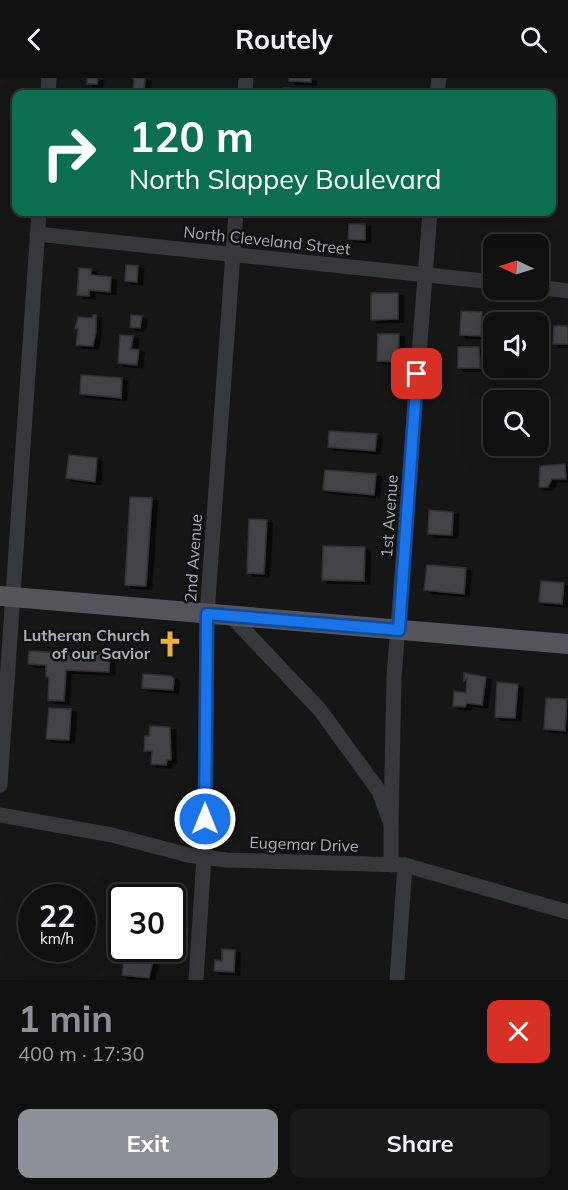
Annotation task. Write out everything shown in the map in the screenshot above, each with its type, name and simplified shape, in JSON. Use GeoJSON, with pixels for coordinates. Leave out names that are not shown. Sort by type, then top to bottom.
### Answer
{"type":"FeatureCollection","features":[{"type":"Feature","properties":{"kind":"main road"},"geometry":{"type":"LineString","coordinates":[[6,597],[568,644]]}},
{"type":"Feature","properties":{"kind":"street"},"geometry":{"type":"LineString","coordinates":[[0,785],[6,597],[39,216]]}},
{"type":"Feature","properties":{"kind":"street","name":"2nd Avenue"},"geometry":{"type":"LineString","coordinates":[[196,980],[204,857],[207,614],[236,216]]}},
{"type":"Feature","properties":{"kind":"street","name":"1st Avenue"},"geometry":{"type":"LineString","coordinates":[[397,980],[398,865],[391,824],[390,770],[430,216]]}},
{"type":"Feature","properties":{"kind":"street","name":"North Cleveland Street"},"geometry":{"type":"LineString","coordinates":[[37,234],[483,281]]}},
{"type":"Feature","properties":{"kind":"street"},"geometry":{"type":"LineString","coordinates":[[549,288],[568,291]]}},
{"type":"Feature","properties":{"kind":"street"},"geometry":{"type":"LineString","coordinates":[[230,615],[333,726],[379,791],[391,824]]}},
{"type":"Feature","properties":{"kind":"street","name":"Eugemar Drive"},"geometry":{"type":"LineString","coordinates":[[0,815],[112,836],[204,857],[398,865],[568,912]]}},
{"type":"Feature","properties":{"kind":"building"},"geometry":{"type":"Polygon","coordinates":[[[87,78],[98,78],[97,84],[87,84],[87,78]]]}},
{"type":"Feature","properties":{"kind":"building"},"geometry":{"type":"Polygon","coordinates":[[[134,78],[145,78],[144,90],[133,90],[134,78]]]}},
{"type":"Feature","properties":{"kind":"building"},"geometry":{"type":"Polygon","coordinates":[[[289,78],[311,78],[311,82],[289,81],[289,78]]]}},
{"type":"Feature","properties":{"kind":"building"},"geometry":{"type":"Polygon","coordinates":[[[283,88],[311,89],[311,90],[283,90],[283,88]]]}},
{"type":"Feature","properties":{"kind":"building"},"geometry":{"type":"Polygon","coordinates":[[[349,224],[365,224],[365,240],[348,239],[349,224]]]}},
{"type":"Feature","properties":{"kind":"building"},"geometry":{"type":"Polygon","coordinates":[[[126,265],[138,266],[137,282],[125,281],[126,265]]]}},
{"type":"Feature","properties":{"kind":"building"},"geometry":{"type":"Polygon","coordinates":[[[79,268],[91,269],[91,275],[111,277],[110,292],[89,290],[89,296],[77,295],[79,268]]]}},
{"type":"Feature","properties":{"kind":"building"},"geometry":{"type":"Polygon","coordinates":[[[371,293],[398,293],[398,319],[371,320],[371,293]]]}},
{"type":"Feature","properties":{"kind":"building"},"geometry":{"type":"Polygon","coordinates":[[[461,311],[482,312],[481,336],[460,335],[461,311]]]}},
{"type":"Feature","properties":{"kind":"building"},"geometry":{"type":"Polygon","coordinates":[[[96,315],[96,331],[93,346],[76,345],[78,329],[75,329],[78,317],[92,318],[96,315]]]}},
{"type":"Feature","properties":{"kind":"building"},"geometry":{"type":"Polygon","coordinates":[[[131,315],[142,316],[140,328],[130,327],[131,315]]]}},
{"type":"Feature","properties":{"kind":"building"},"geometry":{"type":"Polygon","coordinates":[[[554,326],[568,326],[568,344],[553,344],[554,326]]]}},
{"type":"Feature","properties":{"kind":"building"},"geometry":{"type":"Polygon","coordinates":[[[378,334],[399,334],[398,362],[377,361],[378,334]]]}},
{"type":"Feature","properties":{"kind":"building"},"geometry":{"type":"Polygon","coordinates":[[[120,335],[133,336],[131,349],[139,350],[137,365],[118,363],[120,335]]]}},
{"type":"Feature","properties":{"kind":"building"},"geometry":{"type":"Polygon","coordinates":[[[458,347],[479,347],[480,368],[458,368],[458,347]]]}},
{"type":"Feature","properties":{"kind":"building"},"geometry":{"type":"Polygon","coordinates":[[[81,375],[122,378],[121,398],[80,394],[81,375]]]}},
{"type":"Feature","properties":{"kind":"building"},"geometry":{"type":"Polygon","coordinates":[[[329,431],[377,434],[375,451],[328,447],[329,431]]]}},
{"type":"Feature","properties":{"kind":"building"},"geometry":{"type":"Polygon","coordinates":[[[69,455],[97,458],[95,482],[66,478],[69,455]]]}},
{"type":"Feature","properties":{"kind":"building"},"geometry":{"type":"Polygon","coordinates":[[[565,464],[566,479],[552,479],[548,487],[539,487],[540,466],[565,464]]]}},
{"type":"Feature","properties":{"kind":"building"},"geometry":{"type":"Polygon","coordinates":[[[325,470],[376,474],[374,495],[323,490],[325,470]]]}},
{"type":"Feature","properties":{"kind":"building"},"geometry":{"type":"Polygon","coordinates":[[[130,497],[152,498],[146,586],[125,585],[130,497]]]}},
{"type":"Feature","properties":{"kind":"building"},"geometry":{"type":"Polygon","coordinates":[[[429,510],[453,512],[452,535],[428,534],[429,510]]]}},
{"type":"Feature","properties":{"kind":"building"},"geometry":{"type":"Polygon","coordinates":[[[249,519],[267,520],[264,574],[247,573],[249,519]]]}},
{"type":"Feature","properties":{"kind":"building"},"geometry":{"type":"Polygon","coordinates":[[[323,546],[365,547],[364,581],[322,580],[323,546]]]}},
{"type":"Feature","properties":{"kind":"building"},"geometry":{"type":"Polygon","coordinates":[[[427,565],[466,568],[464,594],[424,590],[427,565]]]}},
{"type":"Feature","properties":{"kind":"building"},"geometry":{"type":"Polygon","coordinates":[[[541,581],[564,583],[562,604],[539,602],[541,581]]]}},
{"type":"Feature","properties":{"kind":"building"},"geometry":{"type":"Polygon","coordinates":[[[29,651],[110,655],[109,672],[66,670],[64,701],[48,700],[49,677],[46,677],[46,665],[28,664],[29,651]]]}},
{"type":"Feature","properties":{"kind":"building"},"geometry":{"type":"Polygon","coordinates":[[[464,673],[486,677],[482,705],[467,703],[465,707],[453,706],[454,691],[466,693],[467,678],[464,681],[464,673]]]}},
{"type":"Feature","properties":{"kind":"building"},"geometry":{"type":"Polygon","coordinates":[[[143,674],[171,676],[174,679],[173,690],[142,688],[143,674]]]}},
{"type":"Feature","properties":{"kind":"building"},"geometry":{"type":"Polygon","coordinates":[[[497,682],[518,684],[515,718],[495,717],[497,682]]]}},
{"type":"Feature","properties":{"kind":"building"},"geometry":{"type":"Polygon","coordinates":[[[546,698],[567,699],[565,731],[544,729],[546,698]]]}},
{"type":"Feature","properties":{"kind":"building"},"geometry":{"type":"Polygon","coordinates":[[[49,708],[71,709],[69,740],[46,739],[49,708]]]}},
{"type":"Feature","properties":{"kind":"building"},"geometry":{"type":"Polygon","coordinates":[[[150,726],[170,727],[171,760],[167,760],[166,765],[151,764],[152,751],[144,751],[145,736],[149,736],[150,726]]]}},
{"type":"Feature","properties":{"kind":"building"},"geometry":{"type":"Polygon","coordinates":[[[222,949],[235,950],[234,972],[214,971],[215,960],[222,961],[222,949]]]}},
{"type":"Feature","properties":{"kind":"building"},"geometry":{"type":"Polygon","coordinates":[[[124,962],[153,962],[149,978],[122,975],[124,962]]]}},
{"type":"Feature","properties":{"kind":"place","name":"Lutheran Church of our Savior"},"geometry":{"type":"Point","coordinates":[170,644]}},
{"type":"Feature","properties":{"kind":"route"},"geometry":{"type":"LineString","coordinates":[[205,819],[207,614],[399,630],[417,374]]}}]}
